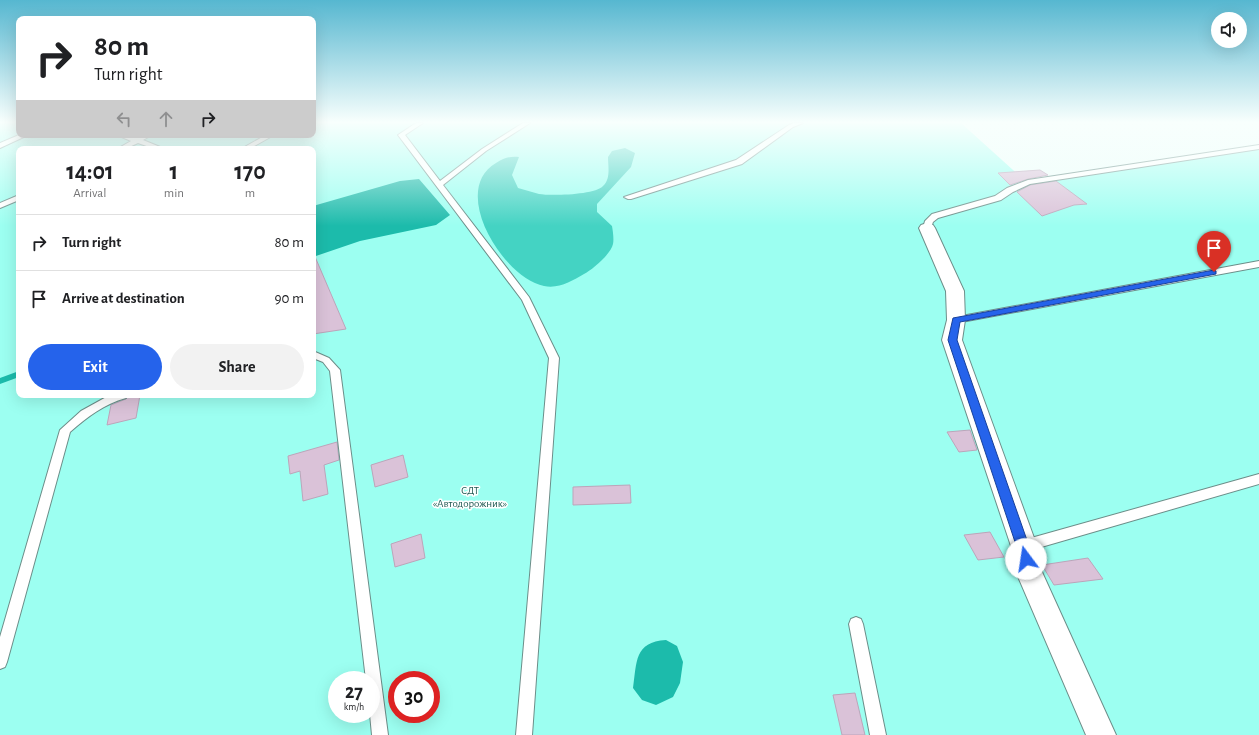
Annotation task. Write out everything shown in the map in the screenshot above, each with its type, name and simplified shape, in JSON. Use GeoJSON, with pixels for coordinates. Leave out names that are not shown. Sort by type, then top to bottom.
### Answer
{"type":"FeatureCollection","features":[{"type":"Feature","properties":{"kind":"street"},"geometry":{"type":"LineString","coordinates":[[927,228],[955,292],[956,320],[952,340],[1024,546],[1029,572],[1102,735]]}},
{"type":"Feature","properties":{"kind":"lane"},"geometry":{"type":"LineString","coordinates":[[418,157],[526,300],[554,358],[524,735]]}},
{"type":"Feature","properties":{"kind":"lane"},"geometry":{"type":"LineString","coordinates":[[439,185],[475,157]]}},
{"type":"Feature","properties":{"kind":"lane"},"geometry":{"type":"LineString","coordinates":[[628,197],[739,162],[746,157]]}},
{"type":"Feature","properties":{"kind":"lane"},"geometry":{"type":"LineString","coordinates":[[927,228],[929,221],[935,216],[998,198],[1010,190],[1028,182],[1191,157]]}},
{"type":"Feature","properties":{"kind":"lane"},"geometry":{"type":"LineString","coordinates":[[0,206],[16,198]]}},
{"type":"Feature","properties":{"kind":"lane"},"geometry":{"type":"LineString","coordinates":[[956,320],[1259,264]]}},
{"type":"Feature","properties":{"kind":"lane"},"geometry":{"type":"LineString","coordinates":[[316,355],[326,360],[335,370],[380,735]]}},
{"type":"Feature","properties":{"kind":"lane"},"geometry":{"type":"LineString","coordinates":[[0,662],[65,430],[90,409],[112,398]]}},
{"type":"Feature","properties":{"kind":"lane"},"geometry":{"type":"LineString","coordinates":[[1024,546],[1259,478]]}},
{"type":"Feature","properties":{"kind":"lane"},"geometry":{"type":"LineString","coordinates":[[856,624],[878,735]]}},
{"type":"Feature","properties":{"kind":"green space","name":"СДТ «Автодорожник»"},"geometry":{"type":"Polygon","coordinates":[[[0,157],[16,157],[16,398],[316,398],[316,157],[999,157],[1024,180],[1176,157],[1259,157],[1259,735],[0,735],[0,157]]]}},
{"type":"Feature","properties":{"kind":"shaded area"},"geometry":{"type":"Polygon","coordinates":[[[509,157],[519,157],[512,175],[518,188],[545,195],[582,193],[598,189],[606,183],[608,157],[634,157],[631,167],[597,204],[597,212],[612,226],[613,244],[612,248],[605,257],[587,272],[570,282],[550,287],[544,286],[528,280],[498,251],[487,232],[480,212],[478,192],[483,176],[496,163],[509,157]]]}},
{"type":"Feature","properties":{"kind":"shaded area"},"geometry":{"type":"Polygon","coordinates":[[[419,179],[450,215],[436,225],[360,241],[316,256],[316,205],[400,181],[419,179]]]}},
{"type":"Feature","properties":{"kind":"shaded area"},"geometry":{"type":"Polygon","coordinates":[[[666,640],[677,646],[683,662],[680,683],[673,697],[656,705],[642,700],[633,688],[635,670],[639,655],[643,649],[648,645],[666,640]]]}},
{"type":"Feature","properties":{"kind":"building"},"geometry":{"type":"Polygon","coordinates":[[[1040,170],[1048,175],[1028,179],[1010,185],[998,173],[1040,170]]]}},
{"type":"Feature","properties":{"kind":"building"},"geometry":{"type":"Polygon","coordinates":[[[1056,181],[1087,204],[1074,205],[1042,216],[1017,192],[1030,185],[1056,181]]]}},
{"type":"Feature","properties":{"kind":"building"},"geometry":{"type":"Polygon","coordinates":[[[316,259],[346,329],[316,334],[316,259]]]}},
{"type":"Feature","properties":{"kind":"building"},"geometry":{"type":"Polygon","coordinates":[[[139,398],[136,418],[107,425],[111,405],[126,399],[139,398]]]}},
{"type":"Feature","properties":{"kind":"building"},"geometry":{"type":"Polygon","coordinates":[[[970,430],[977,450],[959,452],[947,432],[970,430]]]}},
{"type":"Feature","properties":{"kind":"building"},"geometry":{"type":"Polygon","coordinates":[[[337,442],[339,460],[324,465],[328,494],[303,501],[300,471],[290,474],[288,456],[337,442]]]}},
{"type":"Feature","properties":{"kind":"building"},"geometry":{"type":"Polygon","coordinates":[[[403,455],[408,477],[375,487],[371,465],[403,455]]]}},
{"type":"Feature","properties":{"kind":"building"},"geometry":{"type":"Polygon","coordinates":[[[630,485],[631,503],[573,505],[573,487],[630,485]]]}},
{"type":"Feature","properties":{"kind":"building"},"geometry":{"type":"Polygon","coordinates":[[[990,532],[1004,557],[978,560],[964,535],[990,532]]]}},
{"type":"Feature","properties":{"kind":"building"},"geometry":{"type":"Polygon","coordinates":[[[421,534],[425,558],[395,567],[391,544],[421,534]]]}},
{"type":"Feature","properties":{"kind":"building"},"geometry":{"type":"Polygon","coordinates":[[[1088,558],[1103,579],[1054,585],[1042,565],[1088,558]]]}},
{"type":"Feature","properties":{"kind":"building"},"geometry":{"type":"Polygon","coordinates":[[[855,693],[865,735],[842,735],[833,695],[855,693]]]}},
{"type":"Feature","properties":{"kind":"waterway"},"geometry":{"type":"LineString","coordinates":[[0,381],[16,375]]}},
{"type":"Feature","properties":{"kind":"route"},"geometry":{"type":"LineString","coordinates":[[1026,559],[1024,546],[952,340],[956,320],[1214,272]]}}]}
